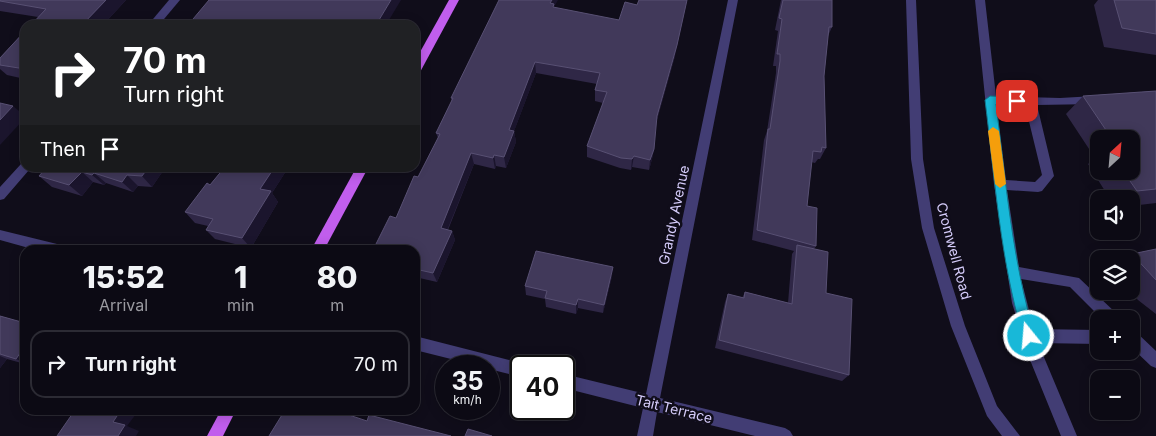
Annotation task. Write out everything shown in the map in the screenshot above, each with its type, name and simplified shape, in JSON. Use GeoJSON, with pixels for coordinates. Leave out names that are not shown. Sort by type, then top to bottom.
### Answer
{"type":"FeatureCollection","features":[{"type":"Feature","properties":{"kind":"main road"},"geometry":{"type":"LineString","coordinates":[[420,62],[454,0]]}},
{"type":"Feature","properties":{"kind":"main road"},"geometry":{"type":"LineString","coordinates":[[320,245],[360,172]]}},
{"type":"Feature","properties":{"kind":"main road"},"geometry":{"type":"LineString","coordinates":[[215,436],[226,415]]}},
{"type":"Feature","properties":{"kind":"street"},"geometry":{"type":"LineString","coordinates":[[157,20],[175,0]]}},
{"type":"Feature","properties":{"kind":"street","name":"Grandy Avenue"},"geometry":{"type":"LineString","coordinates":[[645,436],[733,0]]}},
{"type":"Feature","properties":{"kind":"street","name":"Cromwell Road"},"geometry":{"type":"LineString","coordinates":[[911,0],[917,159],[928,228],[958,326],[992,411],[1012,436]]}},
{"type":"Feature","properties":{"kind":"street"},"geometry":{"type":"LineString","coordinates":[[980,0],[1000,184],[1013,272],[1029,336],[1069,436]]}},
{"type":"Feature","properties":{"kind":"street"},"geometry":{"type":"LineString","coordinates":[[990,100],[1060,102],[1108,99]]}},
{"type":"Feature","properties":{"kind":"street"},"geometry":{"type":"LineString","coordinates":[[1000,184],[1038,187],[1048,176],[1030,101]]}},
{"type":"Feature","properties":{"kind":"street"},"geometry":{"type":"LineString","coordinates":[[0,195],[21,172]]}},
{"type":"Feature","properties":{"kind":"street"},"geometry":{"type":"LineString","coordinates":[[0,235],[38,245]]}},
{"type":"Feature","properties":{"kind":"street"},"geometry":{"type":"LineString","coordinates":[[1013,272],[1074,282],[1103,310]]}},
{"type":"Feature","properties":{"kind":"street"},"geometry":{"type":"LineString","coordinates":[[1029,336],[1090,338]]}},
{"type":"Feature","properties":{"kind":"street"},"geometry":{"type":"LineString","coordinates":[[420,344],[510,367]]}},
{"type":"Feature","properties":{"kind":"street"},"geometry":{"type":"LineString","coordinates":[[1140,346],[1156,361]]}},
{"type":"Feature","properties":{"kind":"street","name":"Tait Terrace"},"geometry":{"type":"LineString","coordinates":[[575,384],[786,436]]}},
{"type":"Feature","properties":{"kind":"building"},"geometry":{"type":"Polygon","coordinates":[[[106,0],[87,20],[36,20],[46,9],[0,1],[106,0]]]}},
{"type":"Feature","properties":{"kind":"building"},"geometry":{"type":"Polygon","coordinates":[[[209,0],[391,0],[379,20],[192,20],[209,0]]]}},
{"type":"Feature","properties":{"kind":"building"},"geometry":{"type":"Polygon","coordinates":[[[499,0],[552,0],[550,3],[554,4],[553,7],[619,20],[625,2],[637,5],[639,0],[687,0],[677,45],[657,116],[654,149],[650,160],[634,156],[632,159],[621,158],[587,146],[607,92],[595,90],[600,73],[535,62],[509,130],[514,131],[504,157],[494,155],[493,158],[471,153],[441,228],[452,231],[433,273],[420,270],[420,245],[376,245],[390,216],[396,218],[414,176],[418,177],[440,134],[436,133],[453,98],[451,98],[499,0]]]}},
{"type":"Feature","properties":{"kind":"building"},"geometry":{"type":"Polygon","coordinates":[[[783,0],[832,0],[832,27],[829,27],[824,76],[826,148],[822,147],[821,152],[813,151],[807,206],[817,208],[816,246],[757,230],[768,129],[770,129],[780,61],[780,54],[777,54],[782,19],[779,18],[783,0]]]}},
{"type":"Feature","properties":{"kind":"building"},"geometry":{"type":"Polygon","coordinates":[[[1114,0],[1156,0],[1156,34],[1122,28],[1114,0]]]}},
{"type":"Feature","properties":{"kind":"building"},"geometry":{"type":"Polygon","coordinates":[[[20,36],[20,68],[0,65],[0,58],[20,36]]]}},
{"type":"Feature","properties":{"kind":"building"},"geometry":{"type":"Polygon","coordinates":[[[1156,91],[1156,189],[1136,190],[1129,180],[1140,180],[1140,130],[1106,130],[1083,96],[1156,91]]]}},
{"type":"Feature","properties":{"kind":"building"},"geometry":{"type":"Polygon","coordinates":[[[0,103],[13,106],[0,120],[0,103]]]}},
{"type":"Feature","properties":{"kind":"building"},"geometry":{"type":"Polygon","coordinates":[[[42,172],[82,172],[69,185],[39,176],[42,172]]]}},
{"type":"Feature","properties":{"kind":"building"},"geometry":{"type":"Polygon","coordinates":[[[82,172],[145,172],[142,176],[127,175],[122,182],[94,173],[92,175],[82,172]]]}},
{"type":"Feature","properties":{"kind":"building"},"geometry":{"type":"Polygon","coordinates":[[[221,172],[271,172],[260,189],[271,191],[242,238],[206,230],[213,219],[185,212],[207,183],[210,185],[221,172]]]}},
{"type":"Feature","properties":{"kind":"building"},"geometry":{"type":"Polygon","coordinates":[[[797,245],[828,252],[826,293],[852,299],[849,375],[719,340],[728,294],[744,298],[745,292],[792,304],[797,245]]]}},
{"type":"Feature","properties":{"kind":"building"},"geometry":{"type":"Polygon","coordinates":[[[1156,249],[1156,280],[1140,263],[1140,252],[1156,249]]]}},
{"type":"Feature","properties":{"kind":"building"},"geometry":{"type":"Polygon","coordinates":[[[536,251],[613,267],[604,305],[578,299],[576,305],[545,298],[547,291],[525,286],[536,251]]]}},
{"type":"Feature","properties":{"kind":"building"},"geometry":{"type":"Polygon","coordinates":[[[0,316],[20,322],[20,353],[16,359],[0,354],[0,316]]]}},
{"type":"Feature","properties":{"kind":"building"},"geometry":{"type":"Polygon","coordinates":[[[72,415],[118,415],[113,422],[125,425],[118,436],[57,436],[72,415]]]}},
{"type":"Feature","properties":{"kind":"building"},"geometry":{"type":"Polygon","coordinates":[[[282,415],[349,415],[367,421],[369,415],[451,436],[269,436],[282,415]]]}},
{"type":"Feature","properties":{"kind":"building"},"geometry":{"type":"Polygon","coordinates":[[[468,429],[492,436],[465,436],[468,429]]]}},
{"type":"Feature","properties":{"kind":"slow traffic"},"geometry":{"type":"LineString","coordinates":[[993,131],[1000,184]]}},
{"type":"Feature","properties":{"kind":"route"},"geometry":{"type":"LineString","coordinates":[[1017,101],[990,100],[1010,256],[1019,303],[1029,336]]}}]}
